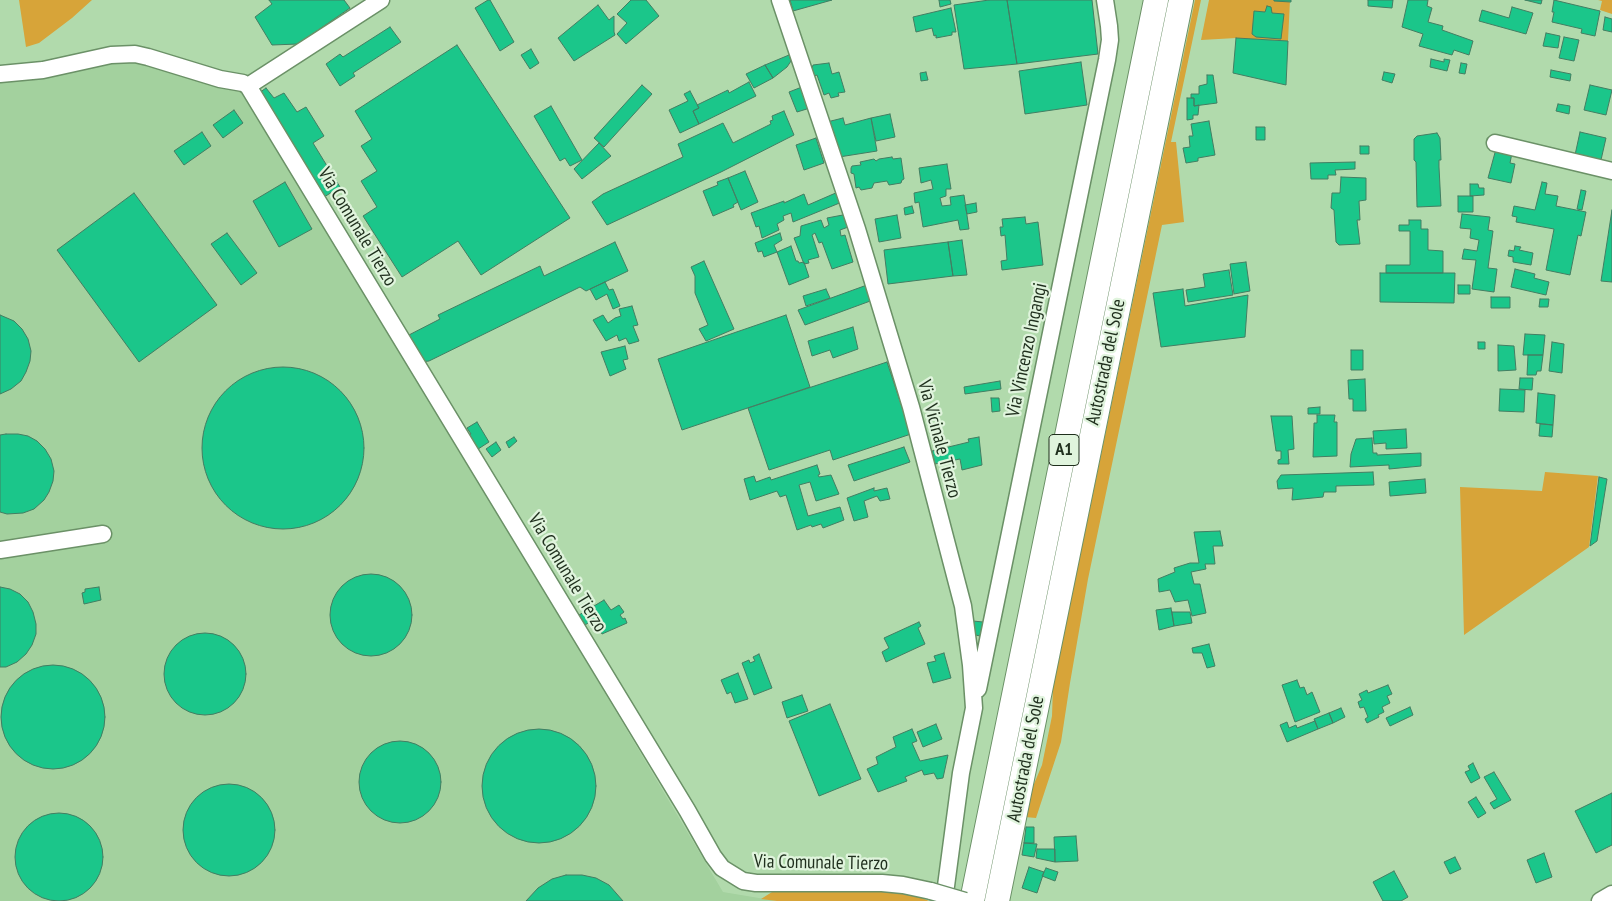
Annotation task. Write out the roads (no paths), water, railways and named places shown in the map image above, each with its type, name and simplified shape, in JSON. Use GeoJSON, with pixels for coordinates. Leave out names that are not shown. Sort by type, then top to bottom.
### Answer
{"type":"FeatureCollection","features":[{"type":"Feature","properties":{"kind":"highway","name":"Autostrada del Sole"},"geometry":{"type":"LineString","coordinates":[[972,901],[1156,0]]}},
{"type":"Feature","properties":{"kind":"highway","name":"Autostrada del Sole"},"geometry":{"type":"LineString","coordinates":[[997,901],[1181,0]]}},
{"type":"Feature","properties":{"kind":"street"},"geometry":{"type":"LineString","coordinates":[[0,74],[43,70],[111,55],[135,54],[148,56],[220,80],[243,83],[248,86],[381,0]]}},
{"type":"Feature","properties":{"kind":"street","name":"Via Vicinale Tierzo"},"geometry":{"type":"LineString","coordinates":[[780,0],[857,229],[911,407],[963,606],[971,665],[974,708],[961,774],[946,886],[937,896]]}},
{"type":"Feature","properties":{"kind":"street","name":"Via Vincenzo Ingangi"},"geometry":{"type":"LineString","coordinates":[[974,708],[1107,60],[1110,40],[1105,0]]}},
{"type":"Feature","properties":{"kind":"street","name":"Via Comunale Tierzo"},"geometry":{"type":"LineString","coordinates":[[248,86],[722,868],[743,882],[882,883],[903,885],[937,896],[965,901]]}},
{"type":"Feature","properties":{"kind":"street"},"geometry":{"type":"LineString","coordinates":[[1495,143],[1612,171]]}},
{"type":"Feature","properties":{"kind":"street"},"geometry":{"type":"LineString","coordinates":[[0,550],[102,534]]}},
{"type":"Feature","properties":{"kind":"street"},"geometry":{"type":"LineString","coordinates":[[1600,901],[1612,894]]}}]}
